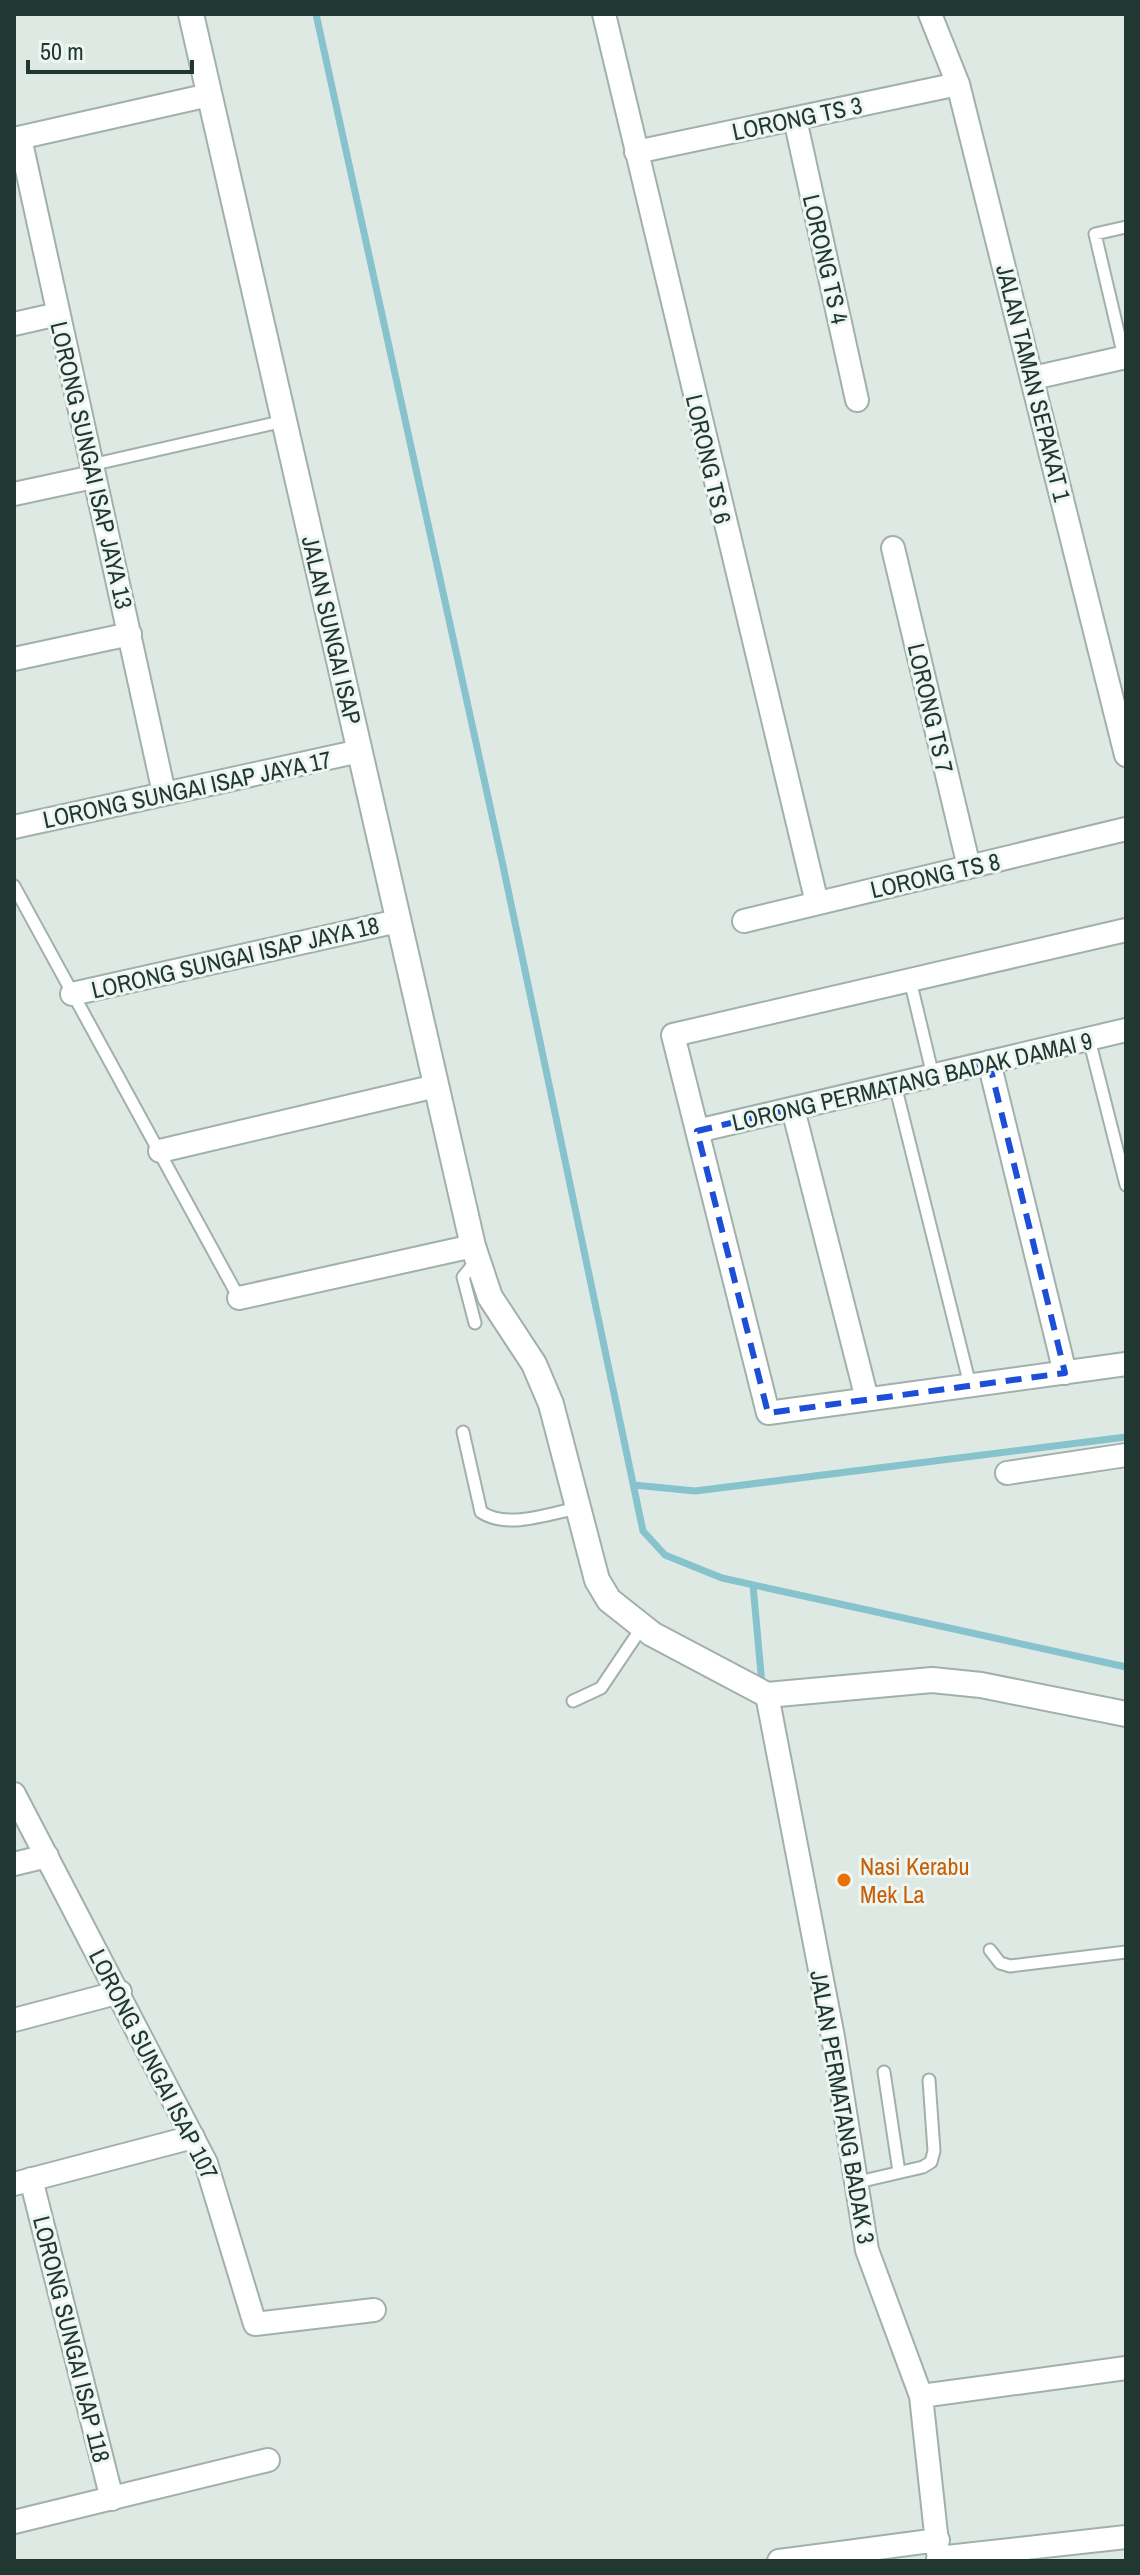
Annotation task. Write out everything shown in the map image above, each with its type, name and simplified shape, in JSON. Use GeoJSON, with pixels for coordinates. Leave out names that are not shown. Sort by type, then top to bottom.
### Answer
{"type":"FeatureCollection","features":[{"type":"Feature","properties":{"kind":"street","name":"JALAN SUNGAI ISAP"},"geometry":{"type":"LineString","coordinates":[[191,14],[436,1086],[475,1253],[490,1297],[534,1364],[551,1404],[597,1580],[609,1600],[642,1627],[767,1695]]}},
{"type":"Feature","properties":{"kind":"street","name":"LORONG TS 6"},"geometry":{"type":"LineString","coordinates":[[604,14],[817,903]]}},
{"type":"Feature","properties":{"kind":"street","name":"JALAN TAMAN SEPAKAT 1"},"geometry":{"type":"LineString","coordinates":[[930,14],[958,84],[1126,755]]}},
{"type":"Feature","properties":{"kind":"street","name":"LORONG TS 3"},"geometry":{"type":"LineString","coordinates":[[636,152],[958,84]]}},
{"type":"Feature","properties":{"kind":"street"},"geometry":{"type":"LineString","coordinates":[[17,138],[209,95]]}},
{"type":"Feature","properties":{"kind":"street","name":"LORONG TS 4"},"geometry":{"type":"LineString","coordinates":[[795,119],[857,400]]}},
{"type":"Feature","properties":{"kind":"street","name":"LORONG SUNGAI ISAP JAYA 13"},"geometry":{"type":"LineString","coordinates":[[17,138],[164,793]]}},
{"type":"Feature","properties":{"kind":"street"},"geometry":{"type":"LineString","coordinates":[[14,324],[58,314]]}},
{"type":"Feature","properties":{"kind":"street"},"geometry":{"type":"LineString","coordinates":[[1033,378],[1125,360]]}},
{"type":"Feature","properties":{"kind":"street"},"geometry":{"type":"LineString","coordinates":[[14,494],[92,471]]}},
{"type":"Feature","properties":{"kind":"street","name":"LORONG TS 7"},"geometry":{"type":"LineString","coordinates":[[893,548],[969,867]]}},
{"type":"Feature","properties":{"kind":"street"},"geometry":{"type":"LineString","coordinates":[[14,659],[130,634]]}},
{"type":"Feature","properties":{"kind":"street","name":"LORONG SUNGAI ISAP JAYA 17"},"geometry":{"type":"LineString","coordinates":[[14,827],[360,751]]}},
{"type":"Feature","properties":{"kind":"street","name":"LORONG TS 8"},"geometry":{"type":"LineString","coordinates":[[744,921],[1126,829]]}},
{"type":"Feature","properties":{"kind":"street","name":"LORONG SUNGAI ISAP JAYA 18"},"geometry":{"type":"LineString","coordinates":[[72,994],[398,921]]}},
{"type":"Feature","properties":{"kind":"street"},"geometry":{"type":"LineString","coordinates":[[1126,930],[673,1035],[768,1413],[1126,1364]]}},
{"type":"Feature","properties":{"kind":"street","name":"LORONG PERMATANG BADAK DAMAI 9"},"geometry":{"type":"LineString","coordinates":[[697,1131],[1126,1030]]}},
{"type":"Feature","properties":{"kind":"street"},"geometry":{"type":"LineString","coordinates":[[989,1062],[1065,1373]]}},
{"type":"Feature","properties":{"kind":"street"},"geometry":{"type":"LineString","coordinates":[[160,1151],[436,1086]]}},
{"type":"Feature","properties":{"kind":"street"},"geometry":{"type":"LineString","coordinates":[[793,1109],[867,1399]]}},
{"type":"Feature","properties":{"kind":"street"},"geometry":{"type":"LineString","coordinates":[[239,1298],[475,1253]]}},
{"type":"Feature","properties":{"kind":"street"},"geometry":{"type":"LineString","coordinates":[[1007,1473],[1126,1455]]}},
{"type":"Feature","properties":{"kind":"street"},"geometry":{"type":"LineString","coordinates":[[767,1695],[932,1680],[981,1685],[1126,1714]]}},
{"type":"Feature","properties":{"kind":"street","name":"JALAN PERMATANG BADAK 3"},"geometry":{"type":"LineString","coordinates":[[767,1695],[833,2037],[867,2250],[921,2396],[938,2553]]}},
{"type":"Feature","properties":{"kind":"street","name":"LORONG SUNGAI ISAP 107"},"geometry":{"type":"LineString","coordinates":[[14,1794],[193,2137],[217,2191],[255,2324],[374,2310]]}},
{"type":"Feature","properties":{"kind":"street"},"geometry":{"type":"LineString","coordinates":[[14,1864],[47,1856]]}},
{"type":"Feature","properties":{"kind":"street"},"geometry":{"type":"LineString","coordinates":[[14,2020],[120,1992]]}},
{"type":"Feature","properties":{"kind":"street"},"geometry":{"type":"LineString","coordinates":[[23,2181],[193,2137]]}},
{"type":"Feature","properties":{"kind":"street","name":"LORONG SUNGAI ISAP 118"},"geometry":{"type":"LineString","coordinates":[[23,2181],[112,2499]]}},
{"type":"Feature","properties":{"kind":"street"},"geometry":{"type":"LineString","coordinates":[[921,2396],[1126,2368]]}},
{"type":"Feature","properties":{"kind":"street"},"geometry":{"type":"LineString","coordinates":[[14,2522],[268,2460]]}},
{"type":"Feature","properties":{"kind":"street"},"geometry":{"type":"LineString","coordinates":[[779,2561],[938,2553],[1126,2537]]}},
{"type":"Feature","properties":{"kind":"lane"},"geometry":{"type":"LineString","coordinates":[[1125,360],[1095,234],[1126,227]]}},
{"type":"Feature","properties":{"kind":"lane"},"geometry":{"type":"LineString","coordinates":[[92,471],[284,421]]}},
{"type":"Feature","properties":{"kind":"lane"},"geometry":{"type":"LineString","coordinates":[[14,886],[239,1298]]}},
{"type":"Feature","properties":{"kind":"lane"},"geometry":{"type":"LineString","coordinates":[[910,980],[933,1076]]}},
{"type":"Feature","properties":{"kind":"lane"},"geometry":{"type":"LineString","coordinates":[[1089,1039],[1126,1185]]}},
{"type":"Feature","properties":{"kind":"lane"},"geometry":{"type":"LineString","coordinates":[[895,1085],[970,1385]]}},
{"type":"Feature","properties":{"kind":"lane"},"geometry":{"type":"LineString","coordinates":[[475,1253],[463,1277],[475,1323]]}},
{"type":"Feature","properties":{"kind":"lane"},"geometry":{"type":"LineString","coordinates":[[463,1432],[481,1512],[492,1519],[506,1521],[579,1508]]}},
{"type":"Feature","properties":{"kind":"lane"},"geometry":{"type":"LineString","coordinates":[[573,1701],[601,1688],[642,1627]]}},
{"type":"Feature","properties":{"kind":"lane"},"geometry":{"type":"LineString","coordinates":[[990,1950],[1000,1963],[1010,1966],[1126,1952]]}},
{"type":"Feature","properties":{"kind":"lane"},"geometry":{"type":"LineString","coordinates":[[884,2072],[899,2172]]}},
{"type":"Feature","properties":{"kind":"lane"},"geometry":{"type":"LineString","coordinates":[[854,2183],[923,2167],[931,2162],[934,2151],[929,2080]]}},
{"type":"Feature","properties":{"kind":"highlighted area"},"geometry":{"type":"Polygon","coordinates":[[[989,1062],[1065,1373],[768,1413],[697,1131],[989,1062]]]}},
{"type":"Feature","properties":{"kind":"waterway"},"geometry":{"type":"LineString","coordinates":[[316,14],[502,861],[643,1531],[665,1555],[722,1578],[1126,1667]]}},
{"type":"Feature","properties":{"kind":"waterway"},"geometry":{"type":"LineString","coordinates":[[634,1485],[695,1491],[1126,1437]]}},
{"type":"Feature","properties":{"kind":"waterway"},"geometry":{"type":"LineString","coordinates":[[753,1585],[762,1685]]}},
{"type":"Feature","properties":{"kind":"place","name":"Nasi Kerabu Mek La"},"geometry":{"type":"Point","coordinates":[844,1880]}}]}
